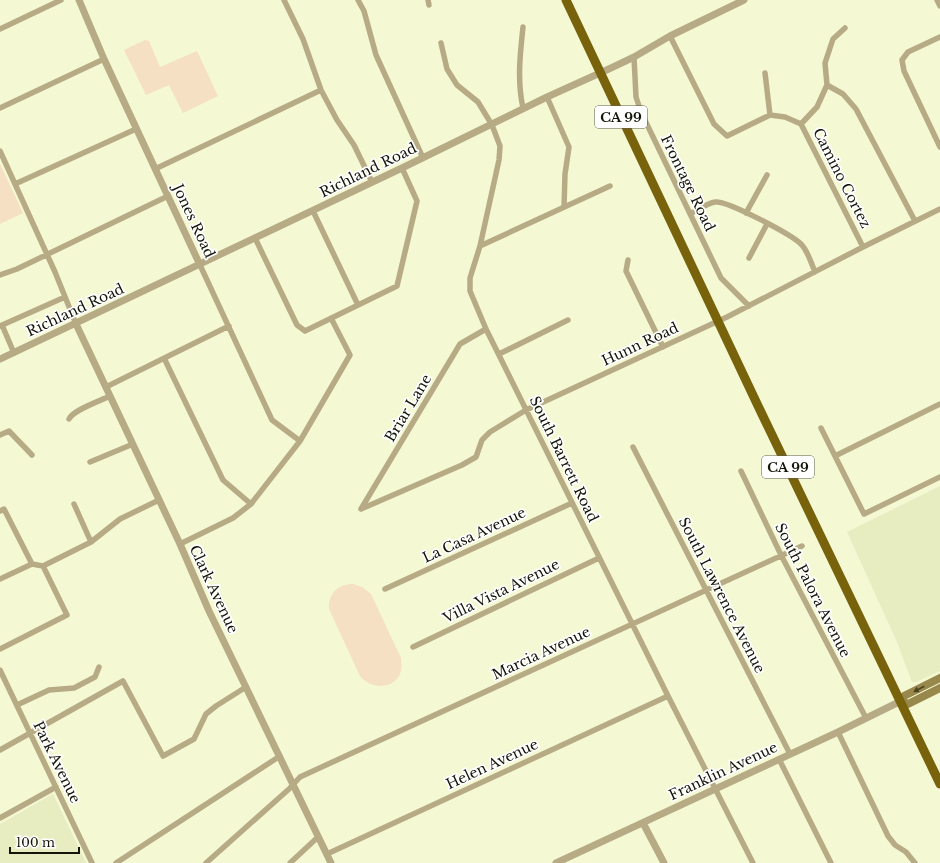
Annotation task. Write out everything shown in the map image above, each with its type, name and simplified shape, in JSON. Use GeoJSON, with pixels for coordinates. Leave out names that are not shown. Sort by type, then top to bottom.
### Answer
{"type":"FeatureCollection","features":[{"type":"Feature","properties":{"kind":"highway","name":"CA 99"},"geometry":{"type":"LineString","coordinates":[[566,0],[760,410],[940,784]]}},
{"type":"Feature","properties":{"kind":"main road"},"geometry":{"type":"LineString","coordinates":[[940,678],[904,696],[901,701],[908,704],[940,688]]}},
{"type":"Feature","properties":{"kind":"street"},"geometry":{"type":"LineString","coordinates":[[0,29],[61,0]]}},
{"type":"Feature","properties":{"kind":"street","name":"Jones Road"},"geometry":{"type":"LineString","coordinates":[[79,0],[104,59],[272,420],[300,442]]}},
{"type":"Feature","properties":{"kind":"street"},"geometry":{"type":"LineString","coordinates":[[284,0],[303,39],[321,90],[337,120],[354,145],[372,182]]}},
{"type":"Feature","properties":{"kind":"street"},"geometry":{"type":"LineString","coordinates":[[358,0],[364,11],[376,55],[423,158]]}},
{"type":"Feature","properties":{"kind":"street","name":"Richland Road"},"geometry":{"type":"LineString","coordinates":[[0,359],[313,211],[492,125],[523,108],[634,57],[670,36],[744,0]]}},
{"type":"Feature","properties":{"kind":"street"},"geometry":{"type":"LineString","coordinates":[[937,0],[940,6]]}},
{"type":"Feature","properties":{"kind":"street"},"geometry":{"type":"LineString","coordinates":[[523,27],[519,72],[520,94],[523,108]]}},
{"type":"Feature","properties":{"kind":"street"},"geometry":{"type":"LineString","coordinates":[[801,124],[817,107],[827,85],[825,62],[833,39],[844,28]]}},
{"type":"Feature","properties":{"kind":"street"},"geometry":{"type":"LineString","coordinates":[[670,36],[714,124],[727,136],[770,115],[765,73]]}},
{"type":"Feature","properties":{"kind":"street"},"geometry":{"type":"LineString","coordinates":[[940,37],[908,52],[902,60],[904,71],[940,147]]}},
{"type":"Feature","properties":{"kind":"street","name":"South Barrett Road"},"geometry":{"type":"LineString","coordinates":[[441,43],[447,69],[457,85],[478,102],[492,125],[500,146],[499,160],[480,246],[470,278],[470,291],[498,354],[753,863]]}},
{"type":"Feature","properties":{"kind":"street","name":"Frontage Road"},"geometry":{"type":"LineString","coordinates":[[634,57],[636,97],[641,112],[721,278],[750,306]]}},
{"type":"Feature","properties":{"kind":"street"},"geometry":{"type":"LineString","coordinates":[[0,108],[104,59]]}},
{"type":"Feature","properties":{"kind":"street"},"geometry":{"type":"LineString","coordinates":[[827,85],[842,94],[856,109],[915,221]]}},
{"type":"Feature","properties":{"kind":"street"},"geometry":{"type":"LineString","coordinates":[[155,169],[321,90]]}},
{"type":"Feature","properties":{"kind":"street"},"geometry":{"type":"LineString","coordinates":[[547,97],[569,147],[565,174],[564,207]]}},
{"type":"Feature","properties":{"kind":"street","name":"Camino Cortez"},"geometry":{"type":"LineString","coordinates":[[770,115],[784,117],[801,124],[863,247]]}},
{"type":"Feature","properties":{"kind":"street"},"geometry":{"type":"LineString","coordinates":[[15,184],[136,128]]}},
{"type":"Feature","properties":{"kind":"street"},"geometry":{"type":"LineString","coordinates":[[0,151],[66,297],[76,324]]}},
{"type":"Feature","properties":{"kind":"street"},"geometry":{"type":"LineString","coordinates":[[256,238],[297,325],[305,331],[397,286],[417,202],[402,168]]}},
{"type":"Feature","properties":{"kind":"street"},"geometry":{"type":"LineString","coordinates":[[746,213],[767,175]]}},
{"type":"Feature","properties":{"kind":"street"},"geometry":{"type":"LineString","coordinates":[[480,246],[610,186]]}},
{"type":"Feature","properties":{"kind":"street"},"geometry":{"type":"LineString","coordinates":[[0,275],[168,196]]}},
{"type":"Feature","properties":{"kind":"street"},"geometry":{"type":"LineString","coordinates":[[690,214],[716,202],[725,203],[790,236],[801,244],[815,272]]}},
{"type":"Feature","properties":{"kind":"street","name":"Hunn Road"},"geometry":{"type":"LineString","coordinates":[[361,509],[462,465],[476,457],[482,440],[486,436],[526,410],[750,306],[940,209]]}},
{"type":"Feature","properties":{"kind":"street"},"geometry":{"type":"LineString","coordinates":[[313,211],[358,305]]}},
{"type":"Feature","properties":{"kind":"street"},"geometry":{"type":"LineString","coordinates":[[749,258],[767,224]]}},
{"type":"Feature","properties":{"kind":"street"},"geometry":{"type":"LineString","coordinates":[[628,260],[626,271],[663,347]]}},
{"type":"Feature","properties":{"kind":"street"},"geometry":{"type":"LineString","coordinates":[[14,352],[1,326],[66,297]]}},
{"type":"Feature","properties":{"kind":"street"},"geometry":{"type":"LineString","coordinates":[[180,544],[233,518],[251,504],[300,442],[350,355],[331,318]]}},
{"type":"Feature","properties":{"kind":"street"},"geometry":{"type":"LineString","coordinates":[[498,354],[568,320]]}},
{"type":"Feature","properties":{"kind":"street","name":"Clark Avenue"},"geometry":{"type":"LineString","coordinates":[[76,324],[180,544],[209,610],[331,863]]}},
{"type":"Feature","properties":{"kind":"street"},"geometry":{"type":"LineString","coordinates":[[106,387],[229,326]]}},
{"type":"Feature","properties":{"kind":"street","name":"Briar Lane"},"geometry":{"type":"LineString","coordinates":[[361,509],[460,344],[486,329]]}},
{"type":"Feature","properties":{"kind":"street"},"geometry":{"type":"LineString","coordinates":[[164,358],[223,480],[251,504]]}},
{"type":"Feature","properties":{"kind":"street"},"geometry":{"type":"LineString","coordinates":[[69,419],[75,412],[110,396]]}},
{"type":"Feature","properties":{"kind":"street"},"geometry":{"type":"LineString","coordinates":[[835,456],[940,404]]}},
{"type":"Feature","properties":{"kind":"street"},"geometry":{"type":"LineString","coordinates":[[821,428],[864,514],[940,477]]}},
{"type":"Feature","properties":{"kind":"street"},"geometry":{"type":"LineString","coordinates":[[0,435],[9,431],[32,455]]}},
{"type":"Feature","properties":{"kind":"street"},"geometry":{"type":"LineString","coordinates":[[90,462],[133,444]]}},
{"type":"Feature","properties":{"kind":"street","name":"South Lawrence Avenue"},"geometry":{"type":"LineString","coordinates":[[633,447],[790,754]]}},
{"type":"Feature","properties":{"kind":"street","name":"South Palora Avenue"},"geometry":{"type":"LineString","coordinates":[[741,471],[781,555],[866,718]]}},
{"type":"Feature","properties":{"kind":"street"},"geometry":{"type":"LineString","coordinates":[[0,579],[32,564],[44,566],[91,542],[120,519],[159,500]]}},
{"type":"Feature","properties":{"kind":"street","name":"La Casa Avenue"},"geometry":{"type":"LineString","coordinates":[[386,590],[572,503]]}},
{"type":"Feature","properties":{"kind":"street"},"geometry":{"type":"LineString","coordinates":[[74,504],[91,542]]}},
{"type":"Feature","properties":{"kind":"street"},"geometry":{"type":"LineString","coordinates":[[0,511],[4,509],[32,564]]}},
{"type":"Feature","properties":{"kind":"street","name":"Marcia Avenue"},"geometry":{"type":"LineString","coordinates":[[206,863],[300,777],[802,546]]}},
{"type":"Feature","properties":{"kind":"street","name":"Villa Vista Avenue"},"geometry":{"type":"LineString","coordinates":[[413,646],[599,558]]}},
{"type":"Feature","properties":{"kind":"street"},"geometry":{"type":"LineString","coordinates":[[0,649],[67,615],[44,566]]}},
{"type":"Feature","properties":{"kind":"street"},"geometry":{"type":"LineString","coordinates":[[17,705],[49,690],[74,688],[95,677],[100,667]]}},
{"type":"Feature","properties":{"kind":"street","name":"Park Avenue"},"geometry":{"type":"LineString","coordinates":[[0,670],[92,863]]}},
{"type":"Feature","properties":{"kind":"street"},"geometry":{"type":"LineString","coordinates":[[0,750],[123,681],[163,756],[194,739],[206,714],[223,701],[246,687]]}},
{"type":"Feature","properties":{"kind":"street","name":"Helen Avenue"},"geometry":{"type":"LineString","coordinates":[[327,854],[668,696]]}},
{"type":"Feature","properties":{"kind":"street","name":"Franklin Avenue"},"geometry":{"type":"LineString","coordinates":[[556,863],[838,732],[901,701]]}},
{"type":"Feature","properties":{"kind":"street"},"geometry":{"type":"LineString","coordinates":[[838,732],[888,836],[895,845],[906,852],[915,863]]}},
{"type":"Feature","properties":{"kind":"street"},"geometry":{"type":"LineString","coordinates":[[116,863],[280,756]]}},
{"type":"Feature","properties":{"kind":"street"},"geometry":{"type":"LineString","coordinates":[[779,759],[831,863]]}},
{"type":"Feature","properties":{"kind":"street"},"geometry":{"type":"LineString","coordinates":[[0,818],[56,787]]}},
{"type":"Feature","properties":{"kind":"street"},"geometry":{"type":"LineString","coordinates":[[643,823],[664,863]]}},
{"type":"Feature","properties":{"kind":"street"},"geometry":{"type":"LineString","coordinates":[[290,863],[318,836]]}},
{"type":"Feature","properties":{"kind":"shaded area"},"geometry":{"type":"Polygon","coordinates":[[[145,40],[149,41],[160,67],[197,51],[218,96],[183,113],[169,85],[146,95],[124,50],[145,40]]]}},
{"type":"Feature","properties":{"kind":"shaded area"},"geometry":{"type":"Polygon","coordinates":[[[0,164],[23,213],[0,224],[0,164]]]}},
{"type":"Feature","properties":{"kind":"shaded area"},"geometry":{"type":"Polygon","coordinates":[[[940,486],[940,671],[916,682],[912,682],[897,642],[847,532],[940,486]]]}},
{"type":"Feature","properties":{"kind":"shaded area"},"geometry":{"type":"Polygon","coordinates":[[[353,584],[362,587],[371,594],[401,658],[401,671],[394,682],[389,685],[376,686],[365,681],[360,676],[329,609],[332,594],[343,586],[353,584]]]}},
{"type":"Feature","properties":{"kind":"shaded area"},"geometry":{"type":"Polygon","coordinates":[[[53,794],[86,863],[0,863],[0,824],[53,794]]]}}]}
